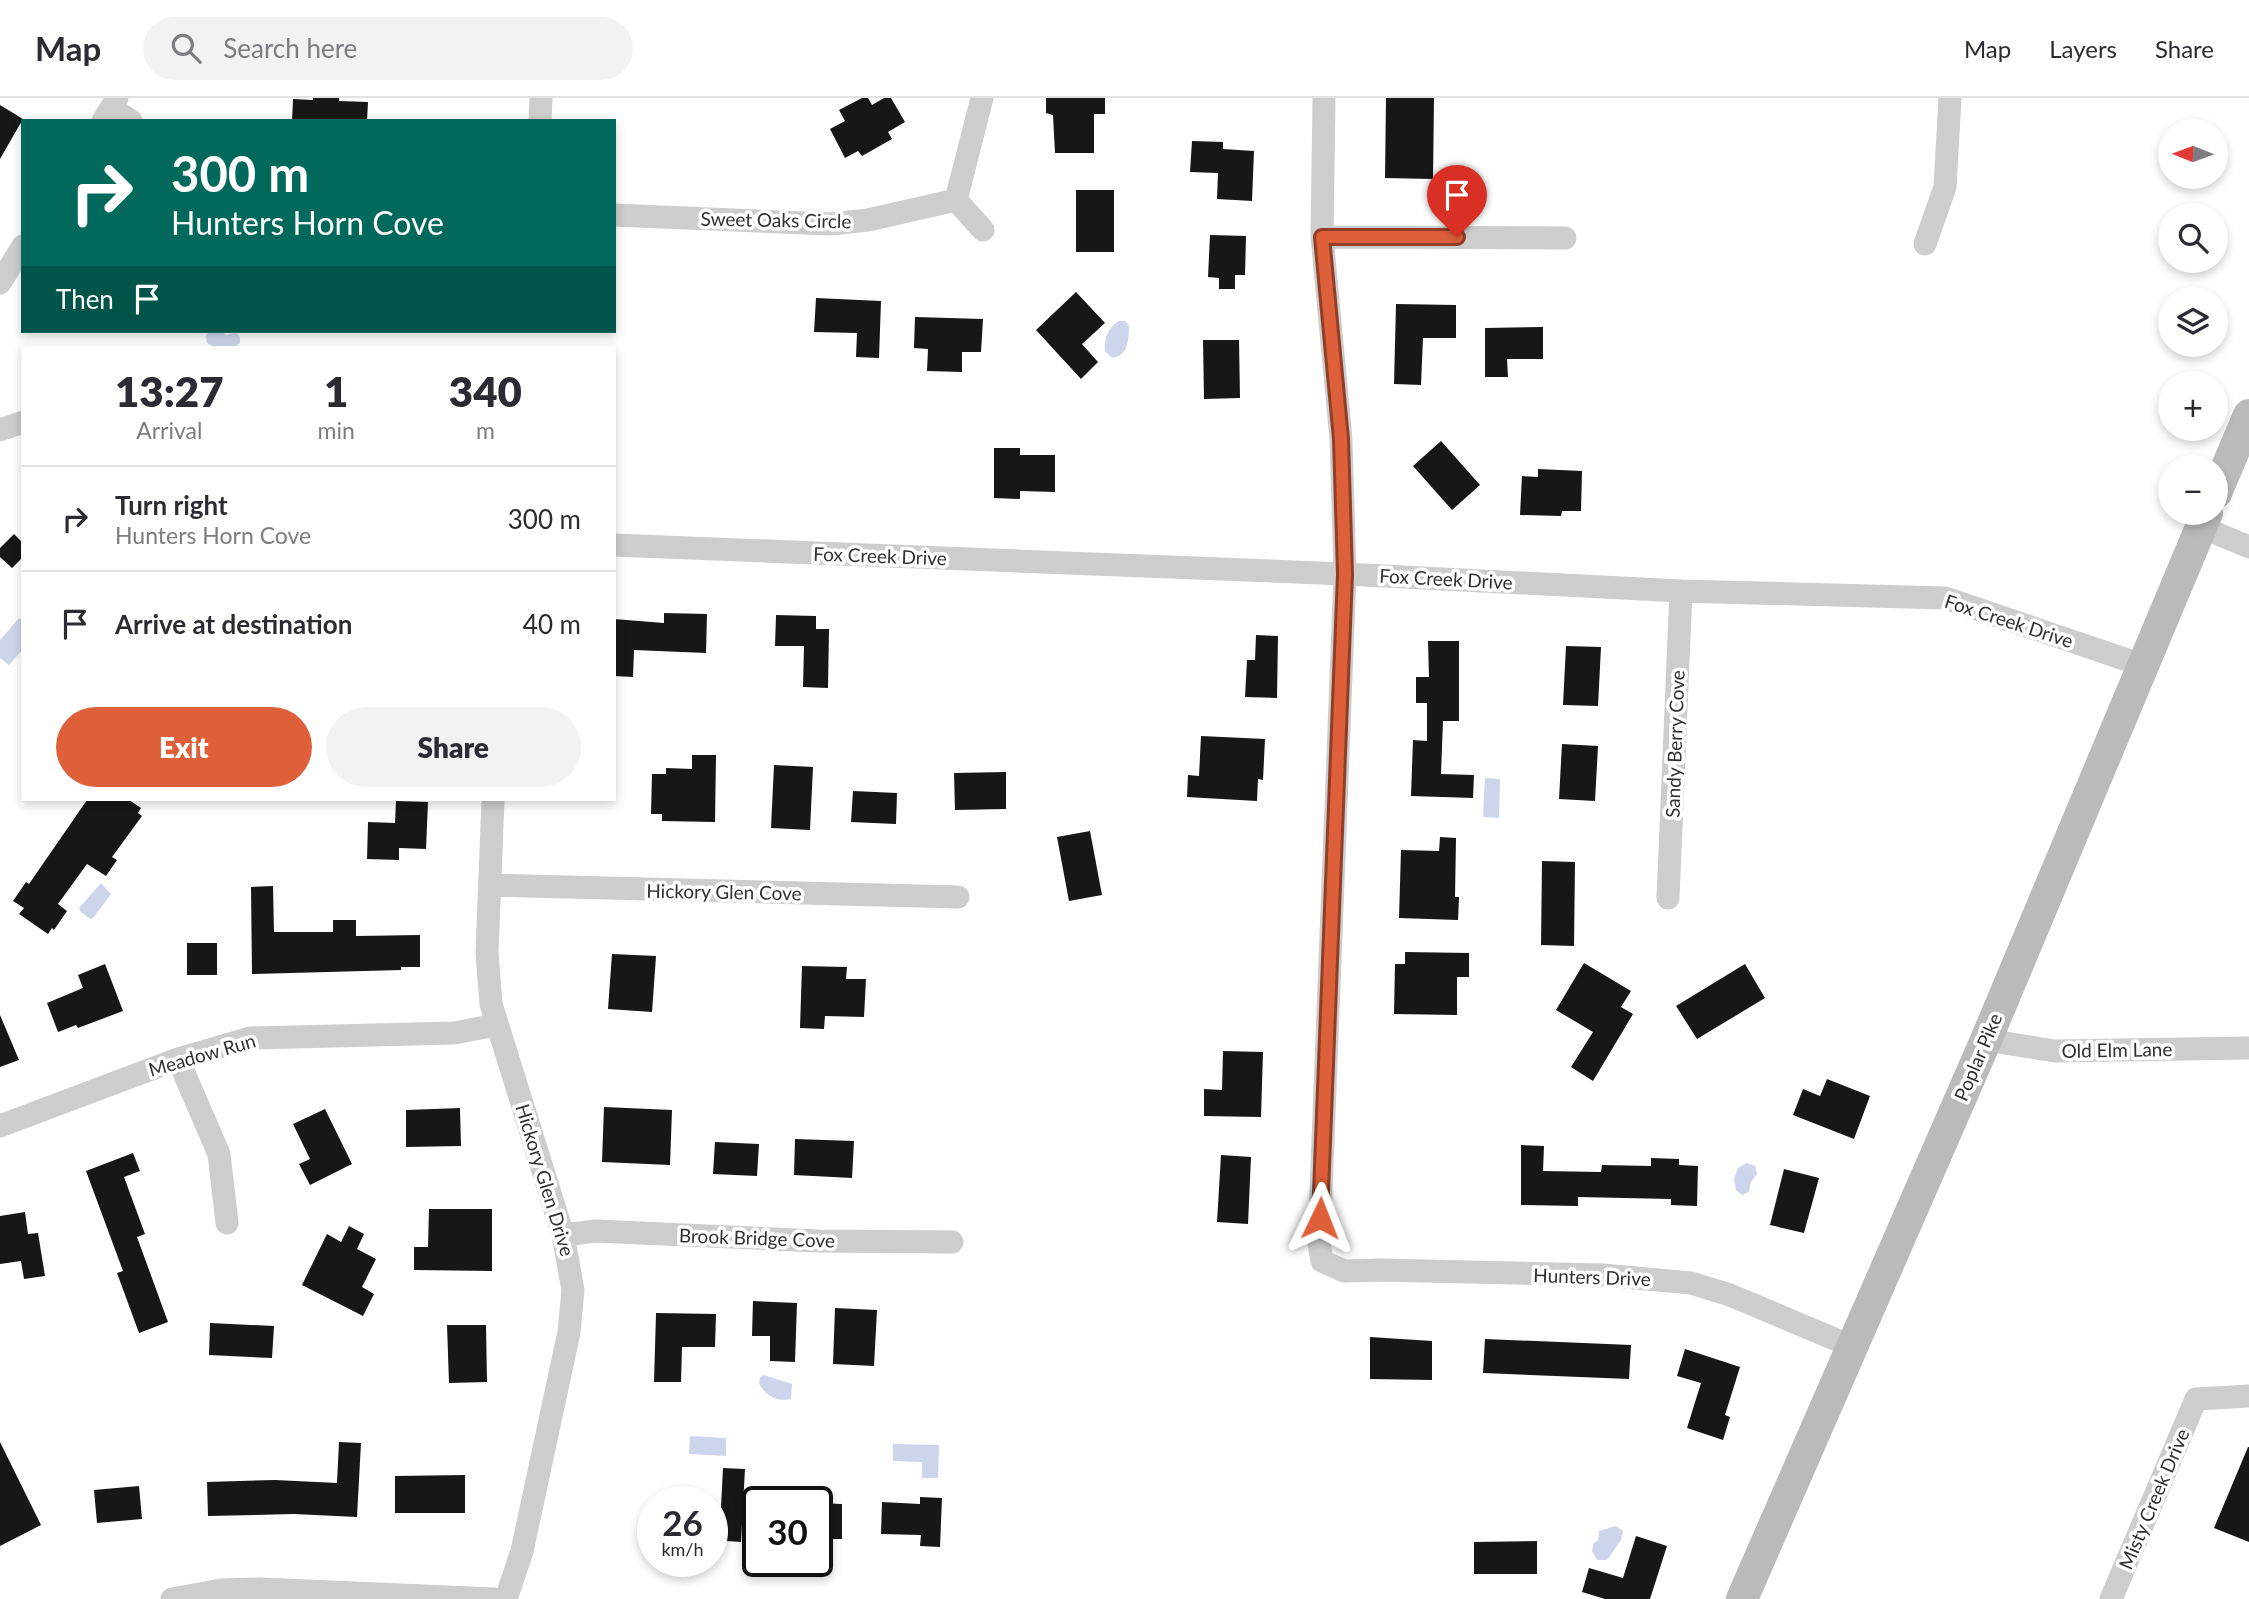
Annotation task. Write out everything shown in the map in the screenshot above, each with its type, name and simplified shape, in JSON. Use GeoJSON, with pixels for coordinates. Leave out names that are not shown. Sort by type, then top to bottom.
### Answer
{"type":"FeatureCollection","features":[{"type":"Feature","properties":{"kind":"main road"},"geometry":{"type":"LineString","coordinates":[[2228,465],[2249,415]]}},
{"type":"Feature","properties":{"kind":"main road","name":"Poplar Pike"},"geometry":{"type":"LineString","coordinates":[[1742,1599],[1986,1040],[2202,525]]}},
{"type":"Feature","properties":{"kind":"street"},"geometry":{"type":"LineString","coordinates":[[540,119],[541,98]]}},
{"type":"Feature","properties":{"kind":"street"},"geometry":{"type":"LineString","coordinates":[[982,98],[956,200],[983,230]]}},
{"type":"Feature","properties":{"kind":"street"},"geometry":{"type":"LineString","coordinates":[[1324,98],[1322,237],[1341,439],[1345,574]]}},
{"type":"Feature","properties":{"kind":"street"},"geometry":{"type":"LineString","coordinates":[[1925,244],[1945,187],[1950,98]]}},
{"type":"Feature","properties":{"kind":"street"},"geometry":{"type":"LineString","coordinates":[[110,109],[128,119]]}},
{"type":"Feature","properties":{"kind":"street","name":"Sweet Oaks Circle"},"geometry":{"type":"LineString","coordinates":[[616,215],[831,225],[868,220],[956,200]]}},
{"type":"Feature","properties":{"kind":"street"},"geometry":{"type":"LineString","coordinates":[[1322,237],[1565,238]]}},
{"type":"Feature","properties":{"kind":"street"},"geometry":{"type":"LineString","coordinates":[[0,283],[21,249]]}},
{"type":"Feature","properties":{"kind":"street"},"geometry":{"type":"LineString","coordinates":[[0,430],[21,423]]}},
{"type":"Feature","properties":{"kind":"street"},"geometry":{"type":"LineString","coordinates":[[2212,525],[2249,547]]}},
{"type":"Feature","properties":{"kind":"street","name":"Fox Creek Drive"},"geometry":{"type":"LineString","coordinates":[[616,545],[1345,574],[1681,591],[1945,598],[2141,665]]}},
{"type":"Feature","properties":{"kind":"street","name":"Hunters Drive"},"geometry":{"type":"LineString","coordinates":[[1345,574],[1319,1230],[1322,1261],[1344,1271],[1380,1269],[1603,1275],[1691,1283],[1721,1291],[1851,1346]]}},
{"type":"Feature","properties":{"kind":"street","name":"Sandy Berry Cove"},"geometry":{"type":"LineString","coordinates":[[1668,898],[1681,591]]}},
{"type":"Feature","properties":{"kind":"street","name":"Hickory Glen Drive"},"geometry":{"type":"LineString","coordinates":[[493,801],[487,978],[496,1024],[564,1235],[573,1290],[569,1332],[522,1551],[506,1599]]}},
{"type":"Feature","properties":{"kind":"street","name":"Hickory Glen Cove"},"geometry":{"type":"LineString","coordinates":[[490,885],[958,897]]}},
{"type":"Feature","properties":{"kind":"street","name":"Meadow Run"},"geometry":{"type":"LineString","coordinates":[[0,1126],[178,1059],[250,1038],[454,1033],[496,1024]]}},
{"type":"Feature","properties":{"kind":"street","name":"Old Elm Lane"},"geometry":{"type":"LineString","coordinates":[[1986,1040],[2055,1051],[2249,1048]]}},
{"type":"Feature","properties":{"kind":"street"},"geometry":{"type":"LineString","coordinates":[[178,1059],[219,1154],[227,1223]]}},
{"type":"Feature","properties":{"kind":"street","name":"Brook Bridge Cove"},"geometry":{"type":"LineString","coordinates":[[564,1235],[596,1231],[818,1241],[952,1242]]}},
{"type":"Feature","properties":{"kind":"street","name":"Misty Creek Drive"},"geometry":{"type":"LineString","coordinates":[[2111,1599],[2196,1399],[2249,1396]]}},
{"type":"Feature","properties":{"kind":"street"},"geometry":{"type":"LineString","coordinates":[[172,1599],[221,1590],[248,1589],[494,1599]]}},
{"type":"Feature","properties":{"kind":"water"},"geometry":{"type":"Polygon","coordinates":[[[1119,321],[1125,321],[1129,326],[1128,342],[1121,354],[1112,358],[1105,351],[1105,342],[1109,330],[1119,321]]]}},
{"type":"Feature","properties":{"kind":"water"},"geometry":{"type":"Polygon","coordinates":[[[236,333],[240,337],[240,343],[236,346],[212,346],[207,343],[206,335],[236,333]]]}},
{"type":"Feature","properties":{"kind":"water"},"geometry":{"type":"Polygon","coordinates":[[[19,618],[21,620],[21,651],[9,665],[0,658],[0,640],[19,618]]]}},
{"type":"Feature","properties":{"kind":"water"},"geometry":{"type":"Polygon","coordinates":[[[1485,778],[1500,779],[1499,818],[1483,817],[1485,778]]]}},
{"type":"Feature","properties":{"kind":"water"},"geometry":{"type":"Polygon","coordinates":[[[101,883],[111,894],[90,919],[79,908],[101,883]]]}},
{"type":"Feature","properties":{"kind":"water"},"geometry":{"type":"Polygon","coordinates":[[[1747,1163],[1755,1166],[1757,1174],[1751,1182],[1749,1192],[1742,1195],[1736,1190],[1734,1179],[1738,1168],[1747,1163]]]}},
{"type":"Feature","properties":{"kind":"water"},"geometry":{"type":"Polygon","coordinates":[[[764,1375],[792,1384],[791,1399],[777,1399],[765,1392],[759,1384],[760,1377],[764,1375]]]}},
{"type":"Feature","properties":{"kind":"water"},"geometry":{"type":"Polygon","coordinates":[[[690,1436],[726,1438],[726,1456],[689,1454],[690,1436]]]}},
{"type":"Feature","properties":{"kind":"water"},"geometry":{"type":"Polygon","coordinates":[[[893,1444],[939,1445],[938,1478],[922,1478],[922,1462],[893,1461],[893,1444]]]}},
{"type":"Feature","properties":{"kind":"water"},"geometry":{"type":"Polygon","coordinates":[[[1616,1526],[1623,1531],[1621,1540],[1607,1560],[1597,1560],[1592,1551],[1599,1531],[1616,1526]]]}},
{"type":"Feature","properties":{"kind":"building"},"geometry":{"type":"Polygon","coordinates":[[[339,98],[339,101],[368,102],[367,119],[292,119],[293,99],[339,98]]]}},
{"type":"Feature","properties":{"kind":"building"},"geometry":{"type":"Polygon","coordinates":[[[862,98],[868,98],[872,105],[884,98],[891,98],[905,122],[888,132],[892,139],[862,156],[858,151],[845,158],[830,129],[845,121],[839,110],[862,98]]]}},
{"type":"Feature","properties":{"kind":"building"},"geometry":{"type":"Polygon","coordinates":[[[1046,98],[1105,98],[1105,114],[1094,114],[1094,153],[1055,153],[1053,115],[1046,113],[1046,98]]]}},
{"type":"Feature","properties":{"kind":"building"},"geometry":{"type":"Polygon","coordinates":[[[1386,98],[1434,98],[1433,179],[1385,178],[1386,98]]]}},
{"type":"Feature","properties":{"kind":"building"},"geometry":{"type":"Polygon","coordinates":[[[0,105],[23,119],[0,159],[0,105]]]}},
{"type":"Feature","properties":{"kind":"building"},"geometry":{"type":"Polygon","coordinates":[[[1192,141],[1223,142],[1223,149],[1254,151],[1252,201],[1217,199],[1218,173],[1190,172],[1192,141]]]}},
{"type":"Feature","properties":{"kind":"building"},"geometry":{"type":"Polygon","coordinates":[[[1076,190],[1114,190],[1114,252],[1076,252],[1076,190]]]}},
{"type":"Feature","properties":{"kind":"building"},"geometry":{"type":"Polygon","coordinates":[[[1210,235],[1246,236],[1245,275],[1235,275],[1235,289],[1219,289],[1219,278],[1208,277],[1210,235]]]}},
{"type":"Feature","properties":{"kind":"building"},"geometry":{"type":"Polygon","coordinates":[[[1076,292],[1105,323],[1082,344],[1098,362],[1081,379],[1036,330],[1076,292]]]}},
{"type":"Feature","properties":{"kind":"building"},"geometry":{"type":"Polygon","coordinates":[[[816,298],[881,301],[879,358],[856,357],[857,333],[814,332],[816,298]]]}},
{"type":"Feature","properties":{"kind":"building"},"geometry":{"type":"Polygon","coordinates":[[[1396,304],[1456,305],[1456,338],[1423,338],[1421,385],[1394,384],[1396,304]]]}},
{"type":"Feature","properties":{"kind":"building"},"geometry":{"type":"Polygon","coordinates":[[[915,317],[983,319],[981,352],[962,352],[962,372],[927,371],[928,349],[914,348],[915,317]]]}},
{"type":"Feature","properties":{"kind":"building"},"geometry":{"type":"Polygon","coordinates":[[[1543,327],[1543,359],[1507,359],[1508,377],[1485,377],[1485,328],[1543,327]]]}},
{"type":"Feature","properties":{"kind":"building"},"geometry":{"type":"Polygon","coordinates":[[[1203,340],[1239,340],[1240,398],[1204,399],[1203,340]]]}},
{"type":"Feature","properties":{"kind":"building"},"geometry":{"type":"Polygon","coordinates":[[[1441,441],[1480,485],[1452,510],[1413,466],[1441,441]]]}},
{"type":"Feature","properties":{"kind":"building"},"geometry":{"type":"Polygon","coordinates":[[[994,448],[1020,448],[1020,455],[1055,455],[1055,492],[1020,491],[1020,499],[994,498],[994,448]]]}},
{"type":"Feature","properties":{"kind":"building"},"geometry":{"type":"Polygon","coordinates":[[[1538,469],[1582,471],[1581,511],[1562,511],[1561,516],[1520,515],[1522,476],[1538,477],[1538,469]]]}},
{"type":"Feature","properties":{"kind":"building"},"geometry":{"type":"Polygon","coordinates":[[[14,534],[21,541],[21,559],[12,568],[0,557],[0,548],[14,534]]]}},
{"type":"Feature","properties":{"kind":"building"},"geometry":{"type":"Polygon","coordinates":[[[664,613],[707,614],[706,653],[634,650],[633,677],[616,676],[616,619],[664,623],[664,613]]]}},
{"type":"Feature","properties":{"kind":"building"},"geometry":{"type":"Polygon","coordinates":[[[776,615],[816,616],[816,629],[829,629],[828,688],[803,687],[804,646],[775,646],[776,615]]]}},
{"type":"Feature","properties":{"kind":"building"},"geometry":{"type":"Polygon","coordinates":[[[1256,635],[1278,636],[1277,698],[1245,697],[1247,660],[1255,660],[1256,635]]]}},
{"type":"Feature","properties":{"kind":"building"},"geometry":{"type":"Polygon","coordinates":[[[1428,641],[1459,641],[1459,721],[1443,721],[1441,774],[1474,775],[1473,798],[1411,796],[1413,740],[1427,741],[1427,703],[1416,703],[1416,677],[1429,677],[1428,641]]]}},
{"type":"Feature","properties":{"kind":"building"},"geometry":{"type":"Polygon","coordinates":[[[1566,646],[1601,647],[1598,706],[1563,705],[1566,646]]]}},
{"type":"Feature","properties":{"kind":"building"},"geometry":{"type":"Polygon","coordinates":[[[1201,736],[1265,739],[1263,780],[1258,779],[1257,801],[1187,797],[1188,775],[1199,776],[1201,736]]]}},
{"type":"Feature","properties":{"kind":"building"},"geometry":{"type":"Polygon","coordinates":[[[1562,744],[1598,746],[1595,801],[1559,799],[1562,744]]]}},
{"type":"Feature","properties":{"kind":"building"},"geometry":{"type":"Polygon","coordinates":[[[692,755],[716,755],[715,822],[662,821],[662,814],[651,814],[652,774],[666,774],[666,768],[692,769],[692,755]]]}},
{"type":"Feature","properties":{"kind":"building"},"geometry":{"type":"Polygon","coordinates":[[[774,765],[813,767],[810,830],[771,828],[774,765]]]}},
{"type":"Feature","properties":{"kind":"building"},"geometry":{"type":"Polygon","coordinates":[[[1006,772],[1006,809],[955,810],[954,773],[1006,772]]]}},
{"type":"Feature","properties":{"kind":"building"},"geometry":{"type":"Polygon","coordinates":[[[853,791],[897,793],[896,824],[851,822],[853,791]]]}},
{"type":"Feature","properties":{"kind":"building"},"geometry":{"type":"Polygon","coordinates":[[[86,801],[130,801],[141,808],[138,813],[142,816],[112,857],[117,860],[106,876],[87,864],[58,904],[67,911],[48,934],[19,914],[24,908],[13,901],[26,882],[29,884],[86,801]]]}},
{"type":"Feature","properties":{"kind":"building"},"geometry":{"type":"Polygon","coordinates":[[[396,801],[428,802],[426,849],[399,848],[399,860],[367,859],[368,822],[395,823],[396,801]]]}},
{"type":"Feature","properties":{"kind":"building"},"geometry":{"type":"Polygon","coordinates":[[[1090,831],[1102,895],[1069,901],[1057,837],[1090,831]]]}},
{"type":"Feature","properties":{"kind":"building"},"geometry":{"type":"Polygon","coordinates":[[[1440,837],[1456,838],[1455,897],[1459,897],[1458,920],[1399,918],[1401,850],[1439,851],[1440,837]]]}},
{"type":"Feature","properties":{"kind":"building"},"geometry":{"type":"Polygon","coordinates":[[[1542,861],[1575,862],[1574,946],[1541,945],[1542,861]]]}},
{"type":"Feature","properties":{"kind":"building"},"geometry":{"type":"Polygon","coordinates":[[[273,886],[274,932],[333,932],[333,920],[356,920],[356,936],[420,935],[420,967],[401,967],[401,970],[252,974],[251,887],[273,886]]]}},
{"type":"Feature","properties":{"kind":"building"},"geometry":{"type":"Polygon","coordinates":[[[187,943],[217,943],[217,975],[187,975],[187,943]]]}},
{"type":"Feature","properties":{"kind":"building"},"geometry":{"type":"Polygon","coordinates":[[[1405,952],[1469,953],[1469,977],[1457,977],[1457,1015],[1394,1014],[1395,964],[1405,964],[1405,952]]]}},
{"type":"Feature","properties":{"kind":"building"},"geometry":{"type":"Polygon","coordinates":[[[612,954],[656,956],[652,1012],[608,1009],[612,954]]]}},
{"type":"Feature","properties":{"kind":"building"},"geometry":{"type":"Polygon","coordinates":[[[1584,963],[1631,991],[1621,1007],[1633,1014],[1593,1081],[1571,1067],[1593,1032],[1556,1010],[1584,963]]]}},
{"type":"Feature","properties":{"kind":"building"},"geometry":{"type":"Polygon","coordinates":[[[105,964],[123,1011],[78,1028],[76,1025],[58,1032],[47,1003],[83,988],[78,975],[105,964]]]}},
{"type":"Feature","properties":{"kind":"building"},"geometry":{"type":"Polygon","coordinates":[[[1745,964],[1765,998],[1697,1039],[1676,1006],[1745,964]]]}},
{"type":"Feature","properties":{"kind":"building"},"geometry":{"type":"Polygon","coordinates":[[[802,966],[847,967],[846,979],[866,979],[864,1017],[825,1016],[824,1029],[800,1028],[802,966]]]}},
{"type":"Feature","properties":{"kind":"building"},"geometry":{"type":"Polygon","coordinates":[[[0,1015],[19,1060],[0,1067],[0,1015]]]}},
{"type":"Feature","properties":{"kind":"building"},"geometry":{"type":"Polygon","coordinates":[[[1223,1051],[1263,1052],[1261,1117],[1204,1116],[1204,1089],[1222,1090],[1223,1051]]]}},
{"type":"Feature","properties":{"kind":"building"},"geometry":{"type":"Polygon","coordinates":[[[1827,1079],[1870,1096],[1854,1139],[1793,1115],[1803,1089],[1820,1096],[1827,1079]]]}},
{"type":"Feature","properties":{"kind":"building"},"geometry":{"type":"Polygon","coordinates":[[[604,1107],[672,1110],[670,1165],[602,1162],[604,1107]]]}},
{"type":"Feature","properties":{"kind":"building"},"geometry":{"type":"Polygon","coordinates":[[[460,1108],[461,1146],[406,1147],[406,1110],[460,1108]]]}},
{"type":"Feature","properties":{"kind":"building"},"geometry":{"type":"Polygon","coordinates":[[[325,1109],[352,1164],[310,1185],[299,1164],[310,1159],[293,1124],[325,1109]]]}},
{"type":"Feature","properties":{"kind":"building"},"geometry":{"type":"Polygon","coordinates":[[[795,1139],[854,1141],[852,1178],[794,1175],[795,1139]]]}},
{"type":"Feature","properties":{"kind":"building"},"geometry":{"type":"Polygon","coordinates":[[[715,1142],[759,1144],[757,1176],[713,1174],[715,1142]]]}},
{"type":"Feature","properties":{"kind":"building"},"geometry":{"type":"Polygon","coordinates":[[[1521,1145],[1544,1146],[1543,1171],[1601,1172],[1602,1165],[1651,1166],[1651,1158],[1679,1159],[1679,1165],[1698,1166],[1697,1206],[1671,1205],[1671,1199],[1578,1197],[1578,1206],[1521,1205],[1521,1145]]]}},
{"type":"Feature","properties":{"kind":"building"},"geometry":{"type":"Polygon","coordinates":[[[133,1153],[140,1171],[124,1177],[145,1234],[137,1237],[168,1322],[139,1333],[117,1273],[123,1271],[86,1171],[133,1153]]]}},
{"type":"Feature","properties":{"kind":"building"},"geometry":{"type":"Polygon","coordinates":[[[1221,1155],[1251,1157],[1248,1224],[1217,1222],[1221,1155]]]}},
{"type":"Feature","properties":{"kind":"building"},"geometry":{"type":"Polygon","coordinates":[[[1784,1169],[1819,1178],[1804,1233],[1770,1225],[1784,1169]]]}},
{"type":"Feature","properties":{"kind":"building"},"geometry":{"type":"Polygon","coordinates":[[[429,1209],[492,1209],[492,1271],[414,1270],[414,1247],[428,1247],[429,1209]]]}},
{"type":"Feature","properties":{"kind":"building"},"geometry":{"type":"Polygon","coordinates":[[[25,1212],[28,1234],[38,1233],[45,1276],[24,1279],[21,1261],[0,1264],[0,1216],[25,1212]]]}},
{"type":"Feature","properties":{"kind":"building"},"geometry":{"type":"Polygon","coordinates":[[[349,1226],[364,1234],[357,1249],[376,1259],[362,1287],[374,1294],[363,1316],[302,1285],[327,1234],[341,1242],[349,1226]]]}},
{"type":"Feature","properties":{"kind":"building"},"geometry":{"type":"Polygon","coordinates":[[[753,1301],[797,1303],[795,1362],[770,1361],[770,1336],[752,1336],[753,1301]]]}},
{"type":"Feature","properties":{"kind":"building"},"geometry":{"type":"Polygon","coordinates":[[[835,1308],[877,1310],[874,1366],[833,1364],[835,1308]]]}},
{"type":"Feature","properties":{"kind":"building"},"geometry":{"type":"Polygon","coordinates":[[[656,1313],[716,1314],[715,1347],[682,1347],[681,1382],[654,1382],[656,1313]]]}},
{"type":"Feature","properties":{"kind":"building"},"geometry":{"type":"Polygon","coordinates":[[[210,1323],[274,1326],[272,1358],[209,1355],[210,1323]]]}},
{"type":"Feature","properties":{"kind":"building"},"geometry":{"type":"Polygon","coordinates":[[[447,1325],[486,1325],[487,1382],[449,1383],[447,1325]]]}},
{"type":"Feature","properties":{"kind":"building"},"geometry":{"type":"Polygon","coordinates":[[[1370,1337],[1432,1341],[1432,1380],[1370,1379],[1370,1337]]]}},
{"type":"Feature","properties":{"kind":"building"},"geometry":{"type":"Polygon","coordinates":[[[1485,1339],[1631,1345],[1629,1379],[1483,1373],[1485,1339]]]}},
{"type":"Feature","properties":{"kind":"building"},"geometry":{"type":"Polygon","coordinates":[[[1685,1349],[1740,1367],[1725,1415],[1730,1417],[1723,1440],[1687,1428],[1701,1383],[1677,1376],[1685,1349]]]}},
{"type":"Feature","properties":{"kind":"building"},"geometry":{"type":"Polygon","coordinates":[[[0,1442],[41,1525],[0,1546],[0,1442]]]}},
{"type":"Feature","properties":{"kind":"building"},"geometry":{"type":"Polygon","coordinates":[[[339,1442],[361,1443],[357,1517],[294,1514],[208,1516],[207,1482],[275,1480],[337,1483],[339,1442]]]}},
{"type":"Feature","properties":{"kind":"building"},"geometry":{"type":"Polygon","coordinates":[[[2249,1447],[2249,1542],[2214,1528],[2249,1447]]]}},
{"type":"Feature","properties":{"kind":"building"},"geometry":{"type":"Polygon","coordinates":[[[723,1468],[745,1469],[741,1542],[728,1541],[728,1486],[722,1486],[723,1468]]]}},
{"type":"Feature","properties":{"kind":"building"},"geometry":{"type":"Polygon","coordinates":[[[465,1475],[465,1513],[395,1513],[395,1476],[465,1475]]]}},
{"type":"Feature","properties":{"kind":"building"},"geometry":{"type":"Polygon","coordinates":[[[139,1486],[142,1519],[97,1523],[94,1490],[139,1486]]]}},
{"type":"Feature","properties":{"kind":"building"},"geometry":{"type":"Polygon","coordinates":[[[920,1497],[942,1498],[940,1547],[920,1546],[921,1535],[881,1534],[882,1502],[920,1504],[920,1497]]]}},
{"type":"Feature","properties":{"kind":"building"},"geometry":{"type":"Polygon","coordinates":[[[833,1504],[842,1504],[842,1539],[833,1539],[833,1504]]]}},
{"type":"Feature","properties":{"kind":"building"},"geometry":{"type":"Polygon","coordinates":[[[1636,1536],[1667,1546],[1650,1599],[1605,1599],[1582,1592],[1589,1568],[1623,1578],[1636,1536]]]}},
{"type":"Feature","properties":{"kind":"building"},"geometry":{"type":"Polygon","coordinates":[[[1537,1541],[1537,1574],[1474,1574],[1474,1542],[1537,1541]]]}},
{"type":"Feature","properties":{"kind":"route"},"geometry":{"type":"LineString","coordinates":[[1320,1218],[1345,574],[1341,439],[1322,237],[1457,237]]}}]}
